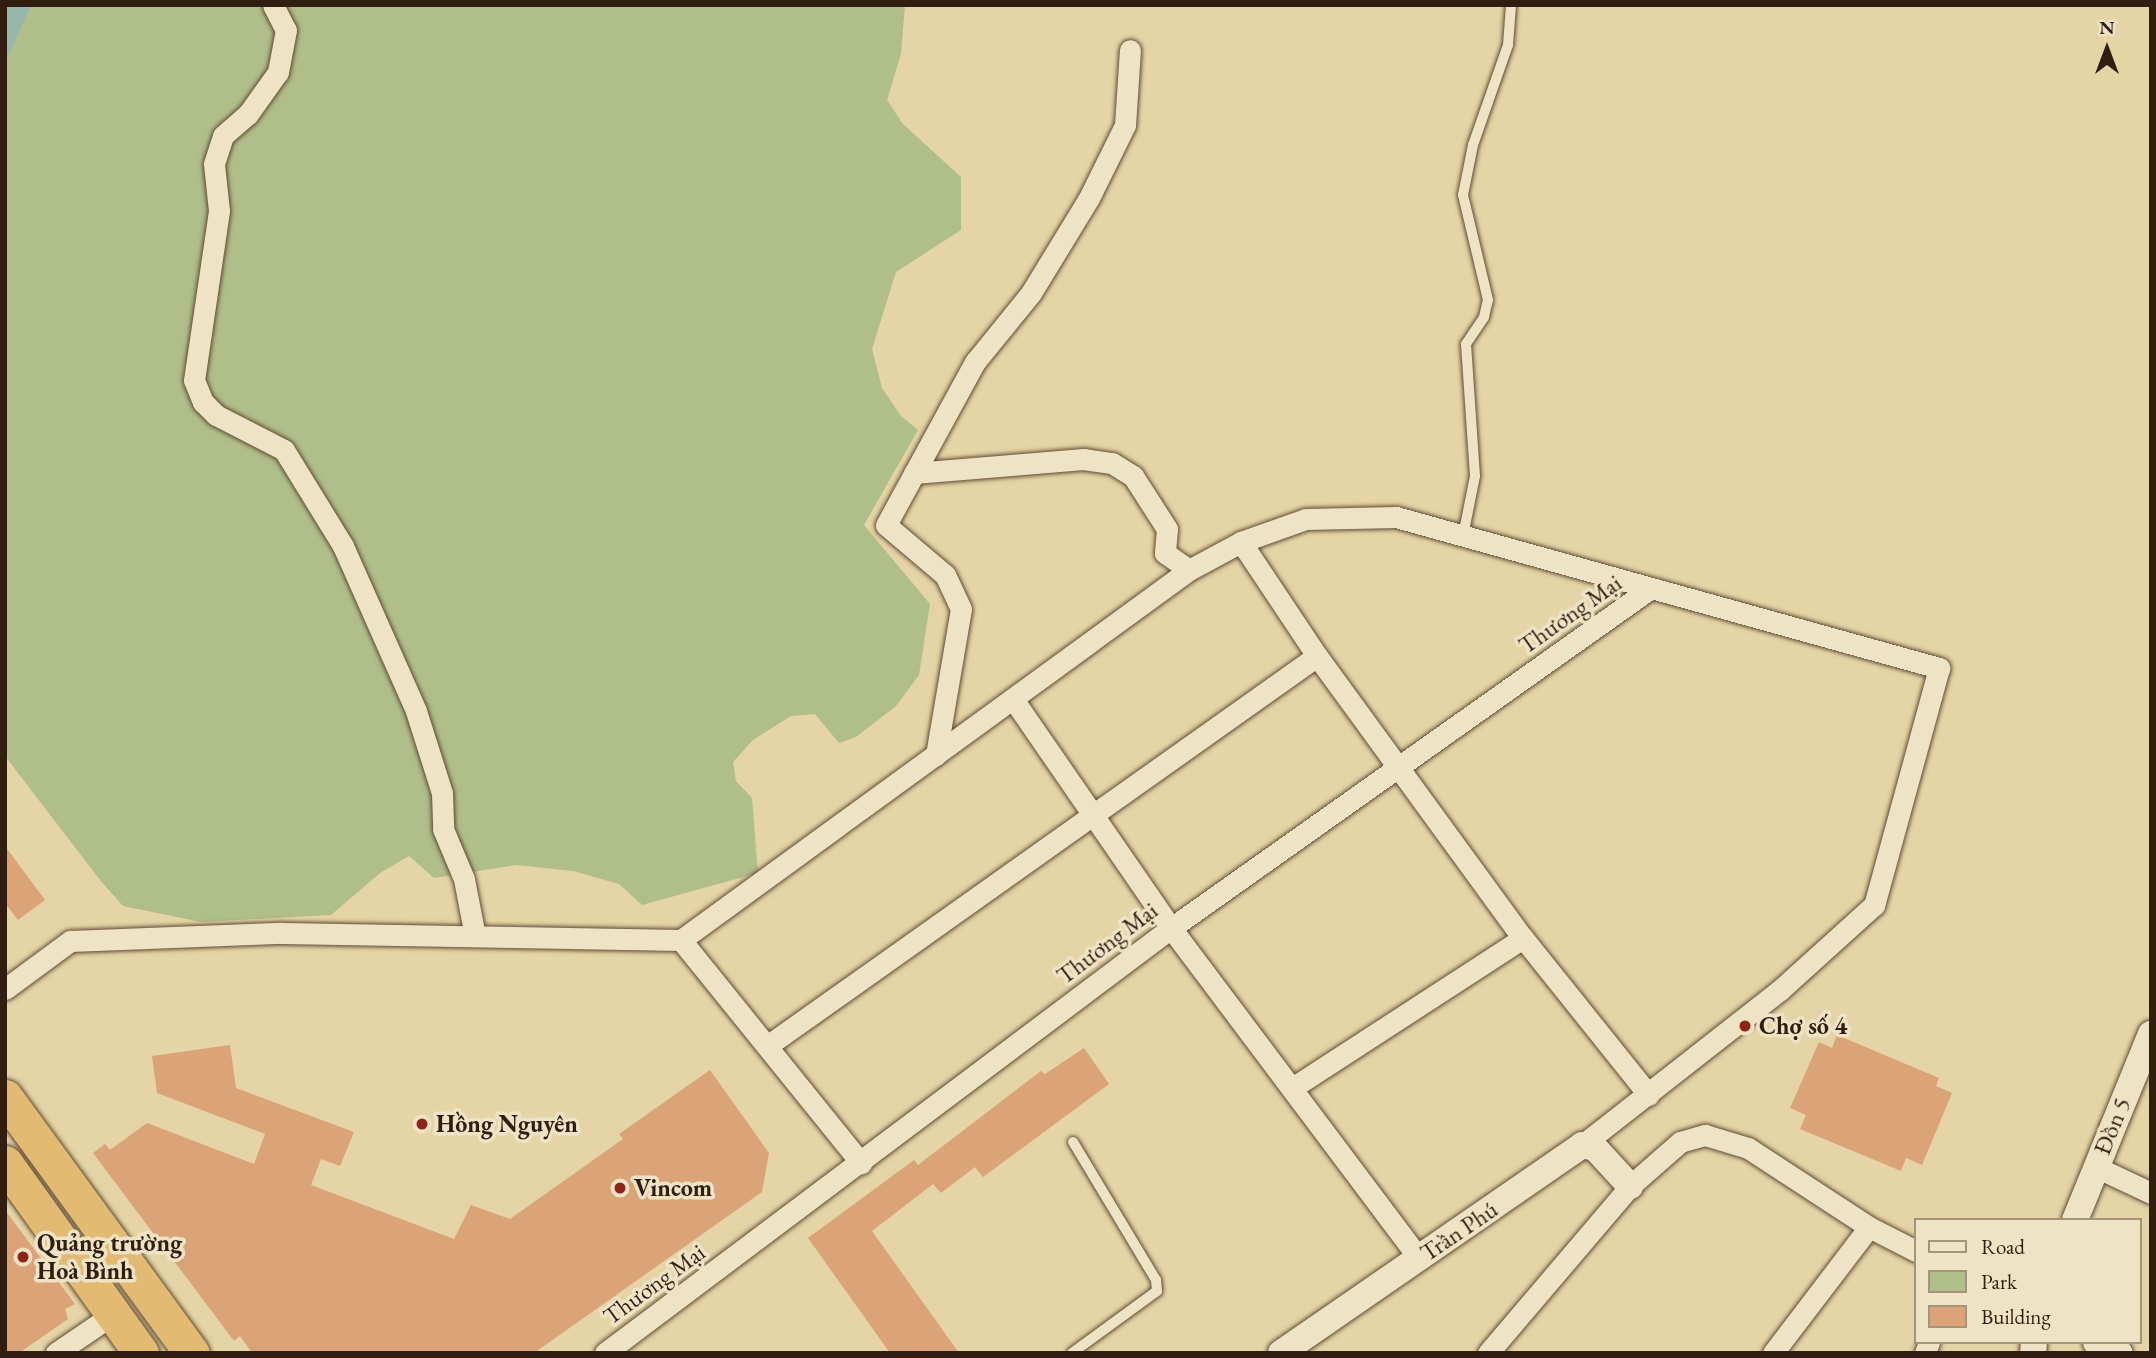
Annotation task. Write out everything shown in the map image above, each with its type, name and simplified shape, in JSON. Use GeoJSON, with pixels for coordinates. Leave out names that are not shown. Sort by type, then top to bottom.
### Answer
{"type":"FeatureCollection","features":[{"type":"Feature","properties":{"kind":"highway"},"geometry":{"type":"LineString","coordinates":[[5,1097],[192,1353]]}},
{"type":"Feature","properties":{"kind":"highway"},"geometry":{"type":"LineString","coordinates":[[5,1163],[141,1353]]}},
{"type":"Feature","properties":{"kind":"highway"},"geometry":{"type":"LineString","coordinates":[[78,1266],[111,1242]]}},
{"type":"Feature","properties":{"kind":"street"},"geometry":{"type":"LineString","coordinates":[[273,5],[286,30],[278,72],[248,114],[223,136],[214,164],[219,211],[194,380],[203,402],[216,415],[284,450],[343,545],[416,711],[442,793],[443,829],[464,879],[475,936]]}},
{"type":"Feature","properties":{"kind":"street"},"geometry":{"type":"LineString","coordinates":[[936,755],[961,609],[946,575],[886,525],[975,362],[1031,293],[1089,198],[1125,125],[1130,50]]}},
{"type":"Feature","properties":{"kind":"street"},"geometry":{"type":"LineString","coordinates":[[915,473],[1083,459],[1112,463],[1133,477],[1167,528],[1165,553],[1189,570]]}},
{"type":"Feature","properties":{"kind":"street"},"geometry":{"type":"LineString","coordinates":[[5,989],[70,941],[282,933],[681,940],[1189,570],[1241,542],[1306,519],[1396,517],[1939,668],[1874,905],[1780,990],[1582,1145]]}},
{"type":"Feature","properties":{"kind":"street"},"geometry":{"type":"LineString","coordinates":[[1241,542],[1317,656],[1524,938],[1649,1095]]}},
{"type":"Feature","properties":{"kind":"street","name":"Thương Mại"},"geometry":{"type":"LineString","coordinates":[[605,1353],[1171,928],[1651,588]]}},
{"type":"Feature","properties":{"kind":"street"},"geometry":{"type":"LineString","coordinates":[[767,1046],[1317,656]]}},
{"type":"Feature","properties":{"kind":"street"},"geometry":{"type":"LineString","coordinates":[[1013,699],[1171,928],[1419,1258]]}},
{"type":"Feature","properties":{"kind":"street"},"geometry":{"type":"LineString","coordinates":[[1292,1088],[1524,938]]}},
{"type":"Feature","properties":{"kind":"street"},"geometry":{"type":"LineString","coordinates":[[681,940],[861,1163]]}},
{"type":"Feature","properties":{"kind":"street","name":"Đồn 5"},"geometry":{"type":"LineString","coordinates":[[2076,1218],[2151,1034]]}},
{"type":"Feature","properties":{"kind":"street"},"geometry":{"type":"LineString","coordinates":[[1488,1353],[1630,1186],[1680,1142],[1705,1135],[1748,1148],[1869,1227],[1914,1250]]}},
{"type":"Feature","properties":{"kind":"street"},"geometry":{"type":"LineString","coordinates":[[1582,1145],[1595,1148],[1630,1186]]}},
{"type":"Feature","properties":{"kind":"street","name":"Trần Phú"},"geometry":{"type":"LineString","coordinates":[[1281,1353],[1582,1145]]}},
{"type":"Feature","properties":{"kind":"street"},"geometry":{"type":"LineString","coordinates":[[2096,1167],[2151,1193]]}},
{"type":"Feature","properties":{"kind":"street"},"geometry":{"type":"LineString","coordinates":[[1773,1353],[1869,1227]]}},
{"type":"Feature","properties":{"kind":"street"},"geometry":{"type":"LineString","coordinates":[[56,1353],[112,1315]]}},
{"type":"Feature","properties":{"kind":"street"},"geometry":{"type":"LineString","coordinates":[[2100,1344],[2120,1353]]}},
{"type":"Feature","properties":{"kind":"lane"},"geometry":{"type":"LineString","coordinates":[[1463,536],[1475,477],[1466,344],[1484,317],[1488,300],[1463,195],[1473,145],[1508,46],[1511,5]]}},
{"type":"Feature","properties":{"kind":"lane"},"geometry":{"type":"LineString","coordinates":[[1072,1353],[1157,1291],[1156,1280],[1073,1142]]}},
{"type":"Feature","properties":{"kind":"green space"},"geometry":{"type":"Polygon","coordinates":[[[28,5],[905,5],[901,54],[887,100],[903,124],[961,177],[961,230],[896,272],[872,349],[882,388],[901,416],[918,430],[864,525],[930,604],[919,675],[896,706],[856,737],[839,743],[815,714],[791,716],[753,740],[733,762],[736,781],[752,798],[758,873],[642,905],[619,884],[573,871],[516,865],[434,878],[409,856],[380,873],[331,915],[201,922],[123,906],[100,880],[5,756],[5,27],[28,5]]]}},
{"type":"Feature","properties":{"kind":"shaded area"},"geometry":{"type":"Polygon","coordinates":[[[5,5],[31,5],[5,63],[5,5]]]}},
{"type":"Feature","properties":{"kind":"building"},"geometry":{"type":"Polygon","coordinates":[[[5,846],[45,900],[18,920],[5,903],[5,846]]]}},
{"type":"Feature","properties":{"kind":"building"},"geometry":{"type":"Polygon","coordinates":[[[1837,1035],[1939,1078],[1936,1086],[1952,1093],[1922,1165],[1906,1158],[1901,1171],[1800,1129],[1806,1115],[1790,1108],[1819,1042],[1832,1048],[1837,1035]]]}},
{"type":"Feature","properties":{"kind":"building"},"geometry":{"type":"Polygon","coordinates":[[[230,1045],[236,1088],[354,1132],[340,1166],[321,1159],[311,1185],[454,1239],[471,1205],[510,1219],[623,1139],[619,1134],[710,1070],[769,1153],[762,1192],[534,1353],[252,1353],[240,1336],[234,1341],[93,1153],[105,1144],[110,1150],[147,1123],[254,1164],[265,1134],[157,1093],[152,1056],[230,1045]]]}},
{"type":"Feature","properties":{"kind":"building"},"geometry":{"type":"Polygon","coordinates":[[[1084,1048],[1109,1084],[983,1177],[975,1167],[941,1193],[933,1184],[872,1231],[959,1353],[890,1353],[808,1238],[914,1160],[918,1165],[1041,1071],[1045,1074],[1084,1048]]]}},
{"type":"Feature","properties":{"kind":"building","name":"Quảng trường Hoà Bình"},"geometry":{"type":"Polygon","coordinates":[[[5,1210],[75,1304],[65,1309],[68,1319],[19,1353],[5,1353],[5,1210]]]}},
{"type":"Feature","properties":{"kind":"place","name":"Chợ số 4"},"geometry":{"type":"Point","coordinates":[1745,1026]}},
{"type":"Feature","properties":{"kind":"place","name":"Hồng Nguyên"},"geometry":{"type":"Point","coordinates":[422,1124]}},
{"type":"Feature","properties":{"kind":"place","name":"Vincom"},"geometry":{"type":"Point","coordinates":[620,1188]}},
{"type":"Feature","properties":{"kind":"place","name":"Quảng trường Hoà Bình"},"geometry":{"type":"Point","coordinates":[23,1257]}}]}
